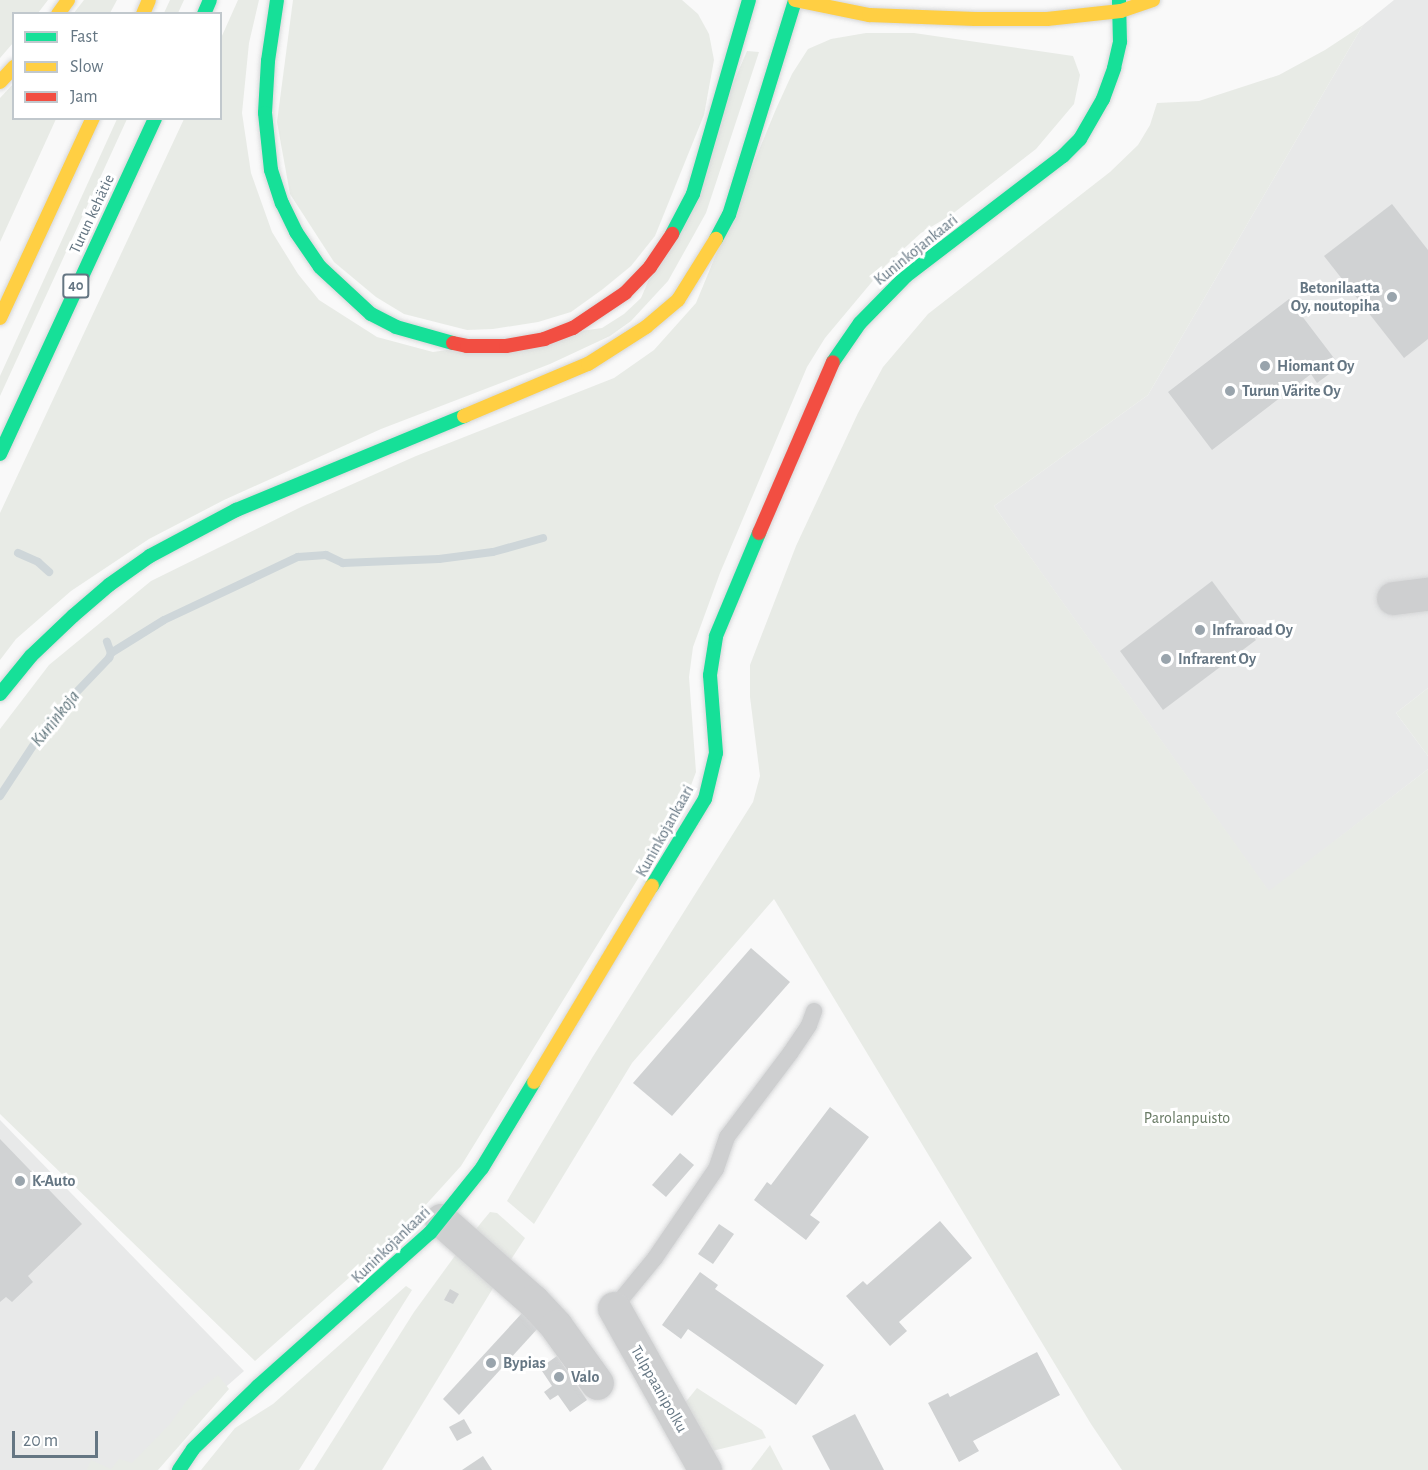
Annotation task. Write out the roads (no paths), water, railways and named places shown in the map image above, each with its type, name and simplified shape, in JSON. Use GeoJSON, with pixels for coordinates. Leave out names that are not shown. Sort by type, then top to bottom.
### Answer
{"type":"FeatureCollection","features":[{"type":"Feature","properties":{"kind":"main road"},"geometry":{"type":"LineString","coordinates":[[278,0],[268,61],[265,112],[271,170],[282,203],[296,232],[320,267],[371,314],[396,327],[467,346],[506,346],[544,339],[573,328],[625,293],[650,267],[669,240],[693,194],[749,0]]}},
{"type":"Feature","properties":{"kind":"main road"},"geometry":{"type":"LineString","coordinates":[[0,694],[31,656],[73,616],[109,585],[150,556],[236,510],[542,386],[588,364],[654,320],[678,300],[703,264],[729,215],[795,0],[869,15],[901,18],[1047,18],[1153,0]]}},
{"type":"Feature","properties":{"kind":"main road","name":"Kuninkojankaari"},"geometry":{"type":"LineString","coordinates":[[179,1470],[193,1449],[258,1386],[396,1266],[441,1220],[482,1168],[705,799],[716,753],[710,675],[716,636],[821,386],[838,353],[868,314],[906,276],[1063,156],[1080,139],[1103,99],[1114,68],[1120,42],[1120,6]]}},
{"type":"Feature","properties":{"kind":"main road"},"geometry":{"type":"LineString","coordinates":[[0,82],[12,69]]}},
{"type":"Feature","properties":{"kind":"main road"},"geometry":{"type":"LineString","coordinates":[[0,318],[92,120]]}},
{"type":"Feature","properties":{"kind":"main road","name":"Turun kehätie"},"geometry":{"type":"LineString","coordinates":[[0,454],[154,120]]}},
{"type":"Feature","properties":{"kind":"street"},"geometry":{"type":"LineString","coordinates":[[1393,598],[1428,594]]}},
{"type":"Feature","properties":{"kind":"street"},"geometry":{"type":"LineString","coordinates":[[441,1220],[533,1301],[556,1326],[597,1383]]}},
{"type":"Feature","properties":{"kind":"street","name":"Tulppaanipolku"},"geometry":{"type":"LineString","coordinates":[[614,1308],[705,1470]]}},
{"type":"Feature","properties":{"kind":"lane"},"geometry":{"type":"LineString","coordinates":[[614,1308],[655,1258],[716,1168],[727,1137],[791,1052],[809,1024],[814,1011]]}},
{"type":"Feature","properties":{"kind":"waterway"},"geometry":{"type":"LineString","coordinates":[[111,653],[164,620],[298,557],[326,555],[343,563],[439,559],[493,552],[543,538]]}},
{"type":"Feature","properties":{"kind":"waterway","name":"Kuninkoja"},"geometry":{"type":"LineString","coordinates":[[18,553],[38,562],[49,572]]}},
{"type":"Feature","properties":{"kind":"waterway","name":"Kuninkoja"},"geometry":{"type":"LineString","coordinates":[[0,796],[50,720],[109,658],[111,653],[107,642]]}},
{"type":"Feature","properties":{"kind":"place","name":"Betonilaatta Oy, noutopiha"},"geometry":{"type":"Point","coordinates":[1392,297]}},
{"type":"Feature","properties":{"kind":"place","name":"Hiomant Oy"},"geometry":{"type":"Point","coordinates":[1265,366]}},
{"type":"Feature","properties":{"kind":"place","name":"Turun Värite Oy"},"geometry":{"type":"Point","coordinates":[1230,391]}},
{"type":"Feature","properties":{"kind":"place","name":"Infraroad Oy"},"geometry":{"type":"Point","coordinates":[1200,630]}},
{"type":"Feature","properties":{"kind":"place","name":"Infrarent Oy"},"geometry":{"type":"Point","coordinates":[1166,659]}},
{"type":"Feature","properties":{"kind":"place","name":"K-Auto"},"geometry":{"type":"Point","coordinates":[20,1181]}},
{"type":"Feature","properties":{"kind":"place","name":"Bypias"},"geometry":{"type":"Point","coordinates":[491,1363]}},
{"type":"Feature","properties":{"kind":"place","name":"Valo"},"geometry":{"type":"Point","coordinates":[559,1377]}},
{"type":"Feature","properties":{"kind":"park label","name":"Parolanpuisto"},"geometry":{"type":"Point","coordinates":[1187,1118]}}]}
